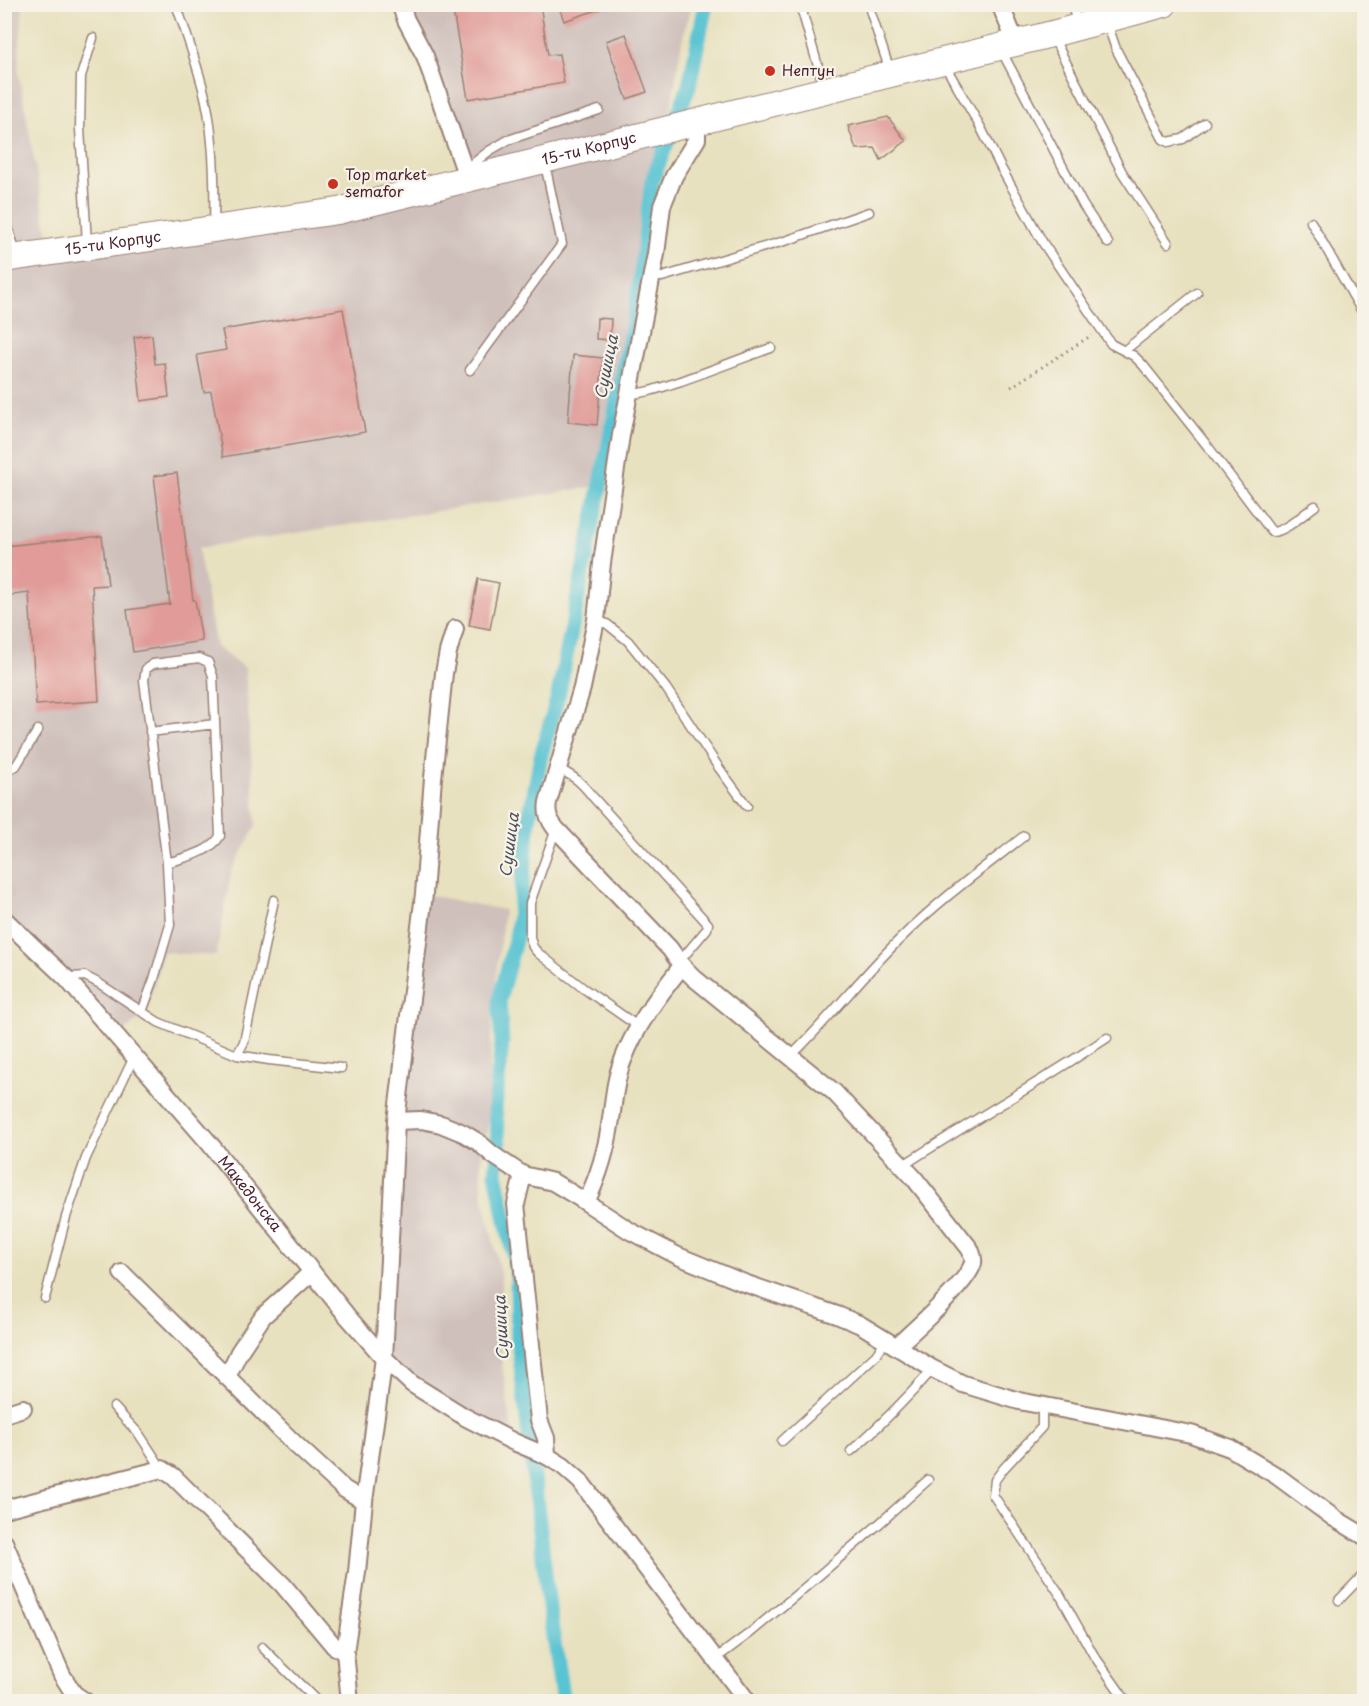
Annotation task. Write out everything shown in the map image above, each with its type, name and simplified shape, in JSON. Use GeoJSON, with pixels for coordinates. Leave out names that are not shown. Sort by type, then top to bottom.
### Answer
{"type":"FeatureCollection","features":[{"type":"Feature","properties":{"kind":"main road","name":"15-ти Корпус"},"geometry":{"type":"LineString","coordinates":[[11,258],[338,211],[466,175],[544,161],[1052,34],[1075,15],[1106,20],[1164,4]]}},
{"type":"Feature","properties":{"kind":"street"},"geometry":{"type":"LineString","coordinates":[[400,4],[425,56],[466,175]]}},
{"type":"Feature","properties":{"kind":"street"},"geometry":{"type":"LineString","coordinates":[[1000,4],[1008,45]]}},
{"type":"Feature","properties":{"kind":"street"},"geometry":{"type":"LineString","coordinates":[[692,124],[697,139],[674,176],[662,206],[651,277],[628,394],[602,563],[596,620],[582,688],[547,808],[550,822],[670,950],[680,964],[742,1018],[834,1092],[902,1166],[973,1257],[972,1266],[957,1286],[926,1319],[892,1343]]}},
{"type":"Feature","properties":{"kind":"street"},"geometry":{"type":"LineString","coordinates":[[350,1701],[345,1652],[384,1358],[396,1121],[424,894],[444,673],[455,629]]}},
{"type":"Feature","properties":{"kind":"street","name":"Македонска"},"geometry":{"type":"LineString","coordinates":[[4,919],[67,979],[135,1057],[210,1144],[348,1317],[384,1358],[412,1384],[465,1417],[547,1456],[580,1481],[748,1701]]}},
{"type":"Feature","properties":{"kind":"street"},"geometry":{"type":"LineString","coordinates":[[586,1202],[600,1171],[622,1059],[648,1011],[680,964]]}},
{"type":"Feature","properties":{"kind":"street"},"geometry":{"type":"LineString","coordinates":[[396,1121],[422,1120],[441,1124],[470,1137],[523,1174],[553,1182],[630,1232],[678,1256],[744,1283],[861,1325],[933,1369],[963,1384],[1019,1401],[1191,1434],[1230,1448],[1277,1476],[1334,1518],[1365,1536]]}},
{"type":"Feature","properties":{"kind":"street"},"geometry":{"type":"LineString","coordinates":[[523,1174],[516,1204],[538,1420],[546,1438],[547,1456]]}},
{"type":"Feature","properties":{"kind":"street"},"geometry":{"type":"LineString","coordinates":[[227,1377],[239,1352],[263,1316],[312,1272]]}},
{"type":"Feature","properties":{"kind":"street"},"geometry":{"type":"LineString","coordinates":[[122,1274],[294,1444],[344,1489],[364,1501]]}},
{"type":"Feature","properties":{"kind":"street"},"geometry":{"type":"LineString","coordinates":[[4,1414],[24,1408]]}},
{"type":"Feature","properties":{"kind":"street"},"geometry":{"type":"LineString","coordinates":[[4,1509],[162,1469],[174,1476],[283,1585],[334,1646],[345,1652]]}},
{"type":"Feature","properties":{"kind":"street"},"geometry":{"type":"LineString","coordinates":[[4,1542],[62,1675],[75,1694],[86,1701]]}},
{"type":"Feature","properties":{"kind":"lane"},"geometry":{"type":"LineString","coordinates":[[176,4],[207,102],[212,146],[214,229]]}},
{"type":"Feature","properties":{"kind":"lane"},"geometry":{"type":"LineString","coordinates":[[800,4],[825,90]]}},
{"type":"Feature","properties":{"kind":"lane"},"geometry":{"type":"LineString","coordinates":[[868,4],[891,74]]}},
{"type":"Feature","properties":{"kind":"lane"},"geometry":{"type":"LineString","coordinates":[[1106,20],[1116,49],[1163,139],[1168,142],[1183,138],[1205,123]]}},
{"type":"Feature","properties":{"kind":"lane"},"geometry":{"type":"LineString","coordinates":[[1052,34],[1122,172],[1168,243]]}},
{"type":"Feature","properties":{"kind":"lane"},"geometry":{"type":"LineString","coordinates":[[87,247],[80,129],[81,76],[93,38]]}},
{"type":"Feature","properties":{"kind":"lane"},"geometry":{"type":"LineString","coordinates":[[1008,45],[1083,205],[1108,243]]}},
{"type":"Feature","properties":{"kind":"lane"},"geometry":{"type":"LineString","coordinates":[[942,61],[1043,243],[1111,344],[1125,350],[1143,365],[1272,532],[1284,529],[1315,506]]}},
{"type":"Feature","properties":{"kind":"lane"},"geometry":{"type":"LineString","coordinates":[[466,175],[489,151],[508,140],[599,110]]}},
{"type":"Feature","properties":{"kind":"lane"},"geometry":{"type":"LineString","coordinates":[[470,370],[562,244],[544,161]]}},
{"type":"Feature","properties":{"kind":"lane"},"geometry":{"type":"LineString","coordinates":[[4,212],[11,258]]}},
{"type":"Feature","properties":{"kind":"lane"},"geometry":{"type":"LineString","coordinates":[[651,277],[662,277],[788,240],[869,212]]}},
{"type":"Feature","properties":{"kind":"lane"},"geometry":{"type":"LineString","coordinates":[[1311,222],[1365,315]]}},
{"type":"Feature","properties":{"kind":"lane"},"geometry":{"type":"LineString","coordinates":[[1125,350],[1197,293]]}},
{"type":"Feature","properties":{"kind":"lane"},"geometry":{"type":"LineString","coordinates":[[628,394],[639,394],[700,375],[771,348]]}},
{"type":"Feature","properties":{"kind":"lane"},"geometry":{"type":"LineString","coordinates":[[596,620],[607,624],[628,641],[666,688],[747,806]]}},
{"type":"Feature","properties":{"kind":"lane"},"geometry":{"type":"LineString","coordinates":[[142,1012],[170,925],[167,864],[144,680],[146,669],[153,664],[199,658],[208,662],[213,676],[220,836],[209,848],[167,864]]}},
{"type":"Feature","properties":{"kind":"lane"},"geometry":{"type":"LineString","coordinates":[[150,732],[215,724]]}},
{"type":"Feature","properties":{"kind":"lane"},"geometry":{"type":"LineString","coordinates":[[4,771],[16,766],[38,730]]}},
{"type":"Feature","properties":{"kind":"lane"},"geometry":{"type":"LineString","coordinates":[[559,769],[582,783],[708,924],[707,929],[680,964]]}},
{"type":"Feature","properties":{"kind":"lane"},"geometry":{"type":"LineString","coordinates":[[556,829],[530,903],[530,938],[533,946],[538,953],[583,988],[639,1027]]}},
{"type":"Feature","properties":{"kind":"lane"},"geometry":{"type":"LineString","coordinates":[[790,1056],[900,939],[940,902],[1024,836]]}},
{"type":"Feature","properties":{"kind":"lane"},"geometry":{"type":"LineString","coordinates":[[237,1055],[244,1042],[274,900]]}},
{"type":"Feature","properties":{"kind":"lane"},"geometry":{"type":"LineString","coordinates":[[67,979],[85,976],[158,1023],[237,1055],[341,1068]]}},
{"type":"Feature","properties":{"kind":"lane"},"geometry":{"type":"LineString","coordinates":[[902,1166],[1107,1038]]}},
{"type":"Feature","properties":{"kind":"lane"},"geometry":{"type":"LineString","coordinates":[[45,1298],[66,1217],[86,1158],[135,1057]]}},
{"type":"Feature","properties":{"kind":"lane"},"geometry":{"type":"LineString","coordinates":[[782,1441],[892,1343]]}},
{"type":"Feature","properties":{"kind":"lane"},"geometry":{"type":"LineString","coordinates":[[851,1451],[906,1400],[933,1369]]}},
{"type":"Feature","properties":{"kind":"lane"},"geometry":{"type":"LineString","coordinates":[[1042,1405],[1042,1427],[995,1480],[993,1495],[1059,1593],[1093,1654],[1127,1701]]}},
{"type":"Feature","properties":{"kind":"lane"},"geometry":{"type":"LineString","coordinates":[[114,1407],[139,1434],[162,1469]]}},
{"type":"Feature","properties":{"kind":"lane"},"geometry":{"type":"LineString","coordinates":[[715,1659],[750,1634],[928,1480]]}},
{"type":"Feature","properties":{"kind":"lane"},"geometry":{"type":"LineString","coordinates":[[1339,1600],[1365,1574]]}},
{"type":"Feature","properties":{"kind":"lane"},"geometry":{"type":"LineString","coordinates":[[262,1647],[318,1701]]}},
{"type":"Feature","properties":{"kind":"path"},"geometry":{"type":"LineString","coordinates":[[1011,387],[1101,329]]}},
{"type":"Feature","properties":{"kind":"shaded area"},"geometry":{"type":"Polygon","coordinates":[[[4,5],[23,5],[18,70],[51,252],[468,180],[400,5],[692,5],[683,36],[667,130],[652,181],[599,486],[198,548],[216,647],[245,668],[256,826],[232,870],[216,956],[163,952],[146,1014],[117,1037],[5,919],[4,5]]]}},
{"type":"Feature","properties":{"kind":"shaded area"},"geometry":{"type":"Polygon","coordinates":[[[1079,5],[1122,5],[1083,14],[1079,5]]]}},
{"type":"Feature","properties":{"kind":"shaded area"},"geometry":{"type":"Polygon","coordinates":[[[424,894],[504,910],[492,1011],[488,1130],[481,1160],[482,1191],[501,1277],[500,1352],[514,1442],[384,1358],[424,894]]]}},
{"type":"Feature","properties":{"kind":"building"},"geometry":{"type":"Polygon","coordinates":[[[495,4],[540,4],[548,55],[559,54],[564,83],[468,99],[453,11],[495,4]]]}},
{"type":"Feature","properties":{"kind":"building"},"geometry":{"type":"Polygon","coordinates":[[[558,4],[606,4],[606,7],[564,21],[558,4]]]}},
{"type":"Feature","properties":{"kind":"building"},"geometry":{"type":"Polygon","coordinates":[[[626,34],[647,92],[627,99],[606,41],[626,34]]]}},
{"type":"Feature","properties":{"kind":"building"},"geometry":{"type":"Polygon","coordinates":[[[888,117],[906,141],[881,160],[875,148],[856,149],[848,126],[888,117]]]}},
{"type":"Feature","properties":{"kind":"building"},"geometry":{"type":"Polygon","coordinates":[[[343,309],[365,432],[223,457],[211,391],[204,392],[197,355],[226,350],[222,330],[343,309]]]}},
{"type":"Feature","properties":{"kind":"building"},"geometry":{"type":"Polygon","coordinates":[[[597,318],[611,319],[610,340],[596,339],[597,318]]]}},
{"type":"Feature","properties":{"kind":"building"},"geometry":{"type":"Polygon","coordinates":[[[152,335],[155,364],[165,363],[169,397],[141,401],[134,337],[152,335]]]}},
{"type":"Feature","properties":{"kind":"building"},"geometry":{"type":"Polygon","coordinates":[[[573,355],[603,358],[597,425],[568,422],[573,355]]]}},
{"type":"Feature","properties":{"kind":"building"},"geometry":{"type":"Polygon","coordinates":[[[177,473],[193,600],[195,600],[202,641],[133,652],[127,610],[170,604],[154,476],[177,473]]]}},
{"type":"Feature","properties":{"kind":"building"},"geometry":{"type":"Polygon","coordinates":[[[102,536],[108,585],[92,586],[99,701],[36,705],[29,593],[4,596],[4,546],[102,536]]]}},
{"type":"Feature","properties":{"kind":"building"},"geometry":{"type":"Polygon","coordinates":[[[478,579],[499,583],[490,629],[469,625],[478,579]]]}},
{"type":"Feature","properties":{"kind":"waterway","name":"Сушица"},"geometry":{"type":"LineString","coordinates":[[563,1702],[550,1616],[518,1340],[517,1272],[496,1173],[499,1145],[495,1108],[502,1043],[499,1001],[517,933],[529,820],[541,756],[558,696],[637,304],[652,181],[689,86],[706,4]]}},
{"type":"Feature","properties":{"kind":"place","name":"Нептун"},"geometry":{"type":"Point","coordinates":[770,71]}},
{"type":"Feature","properties":{"kind":"place","name":"Top market semafor"},"geometry":{"type":"Point","coordinates":[333,184]}}]}
